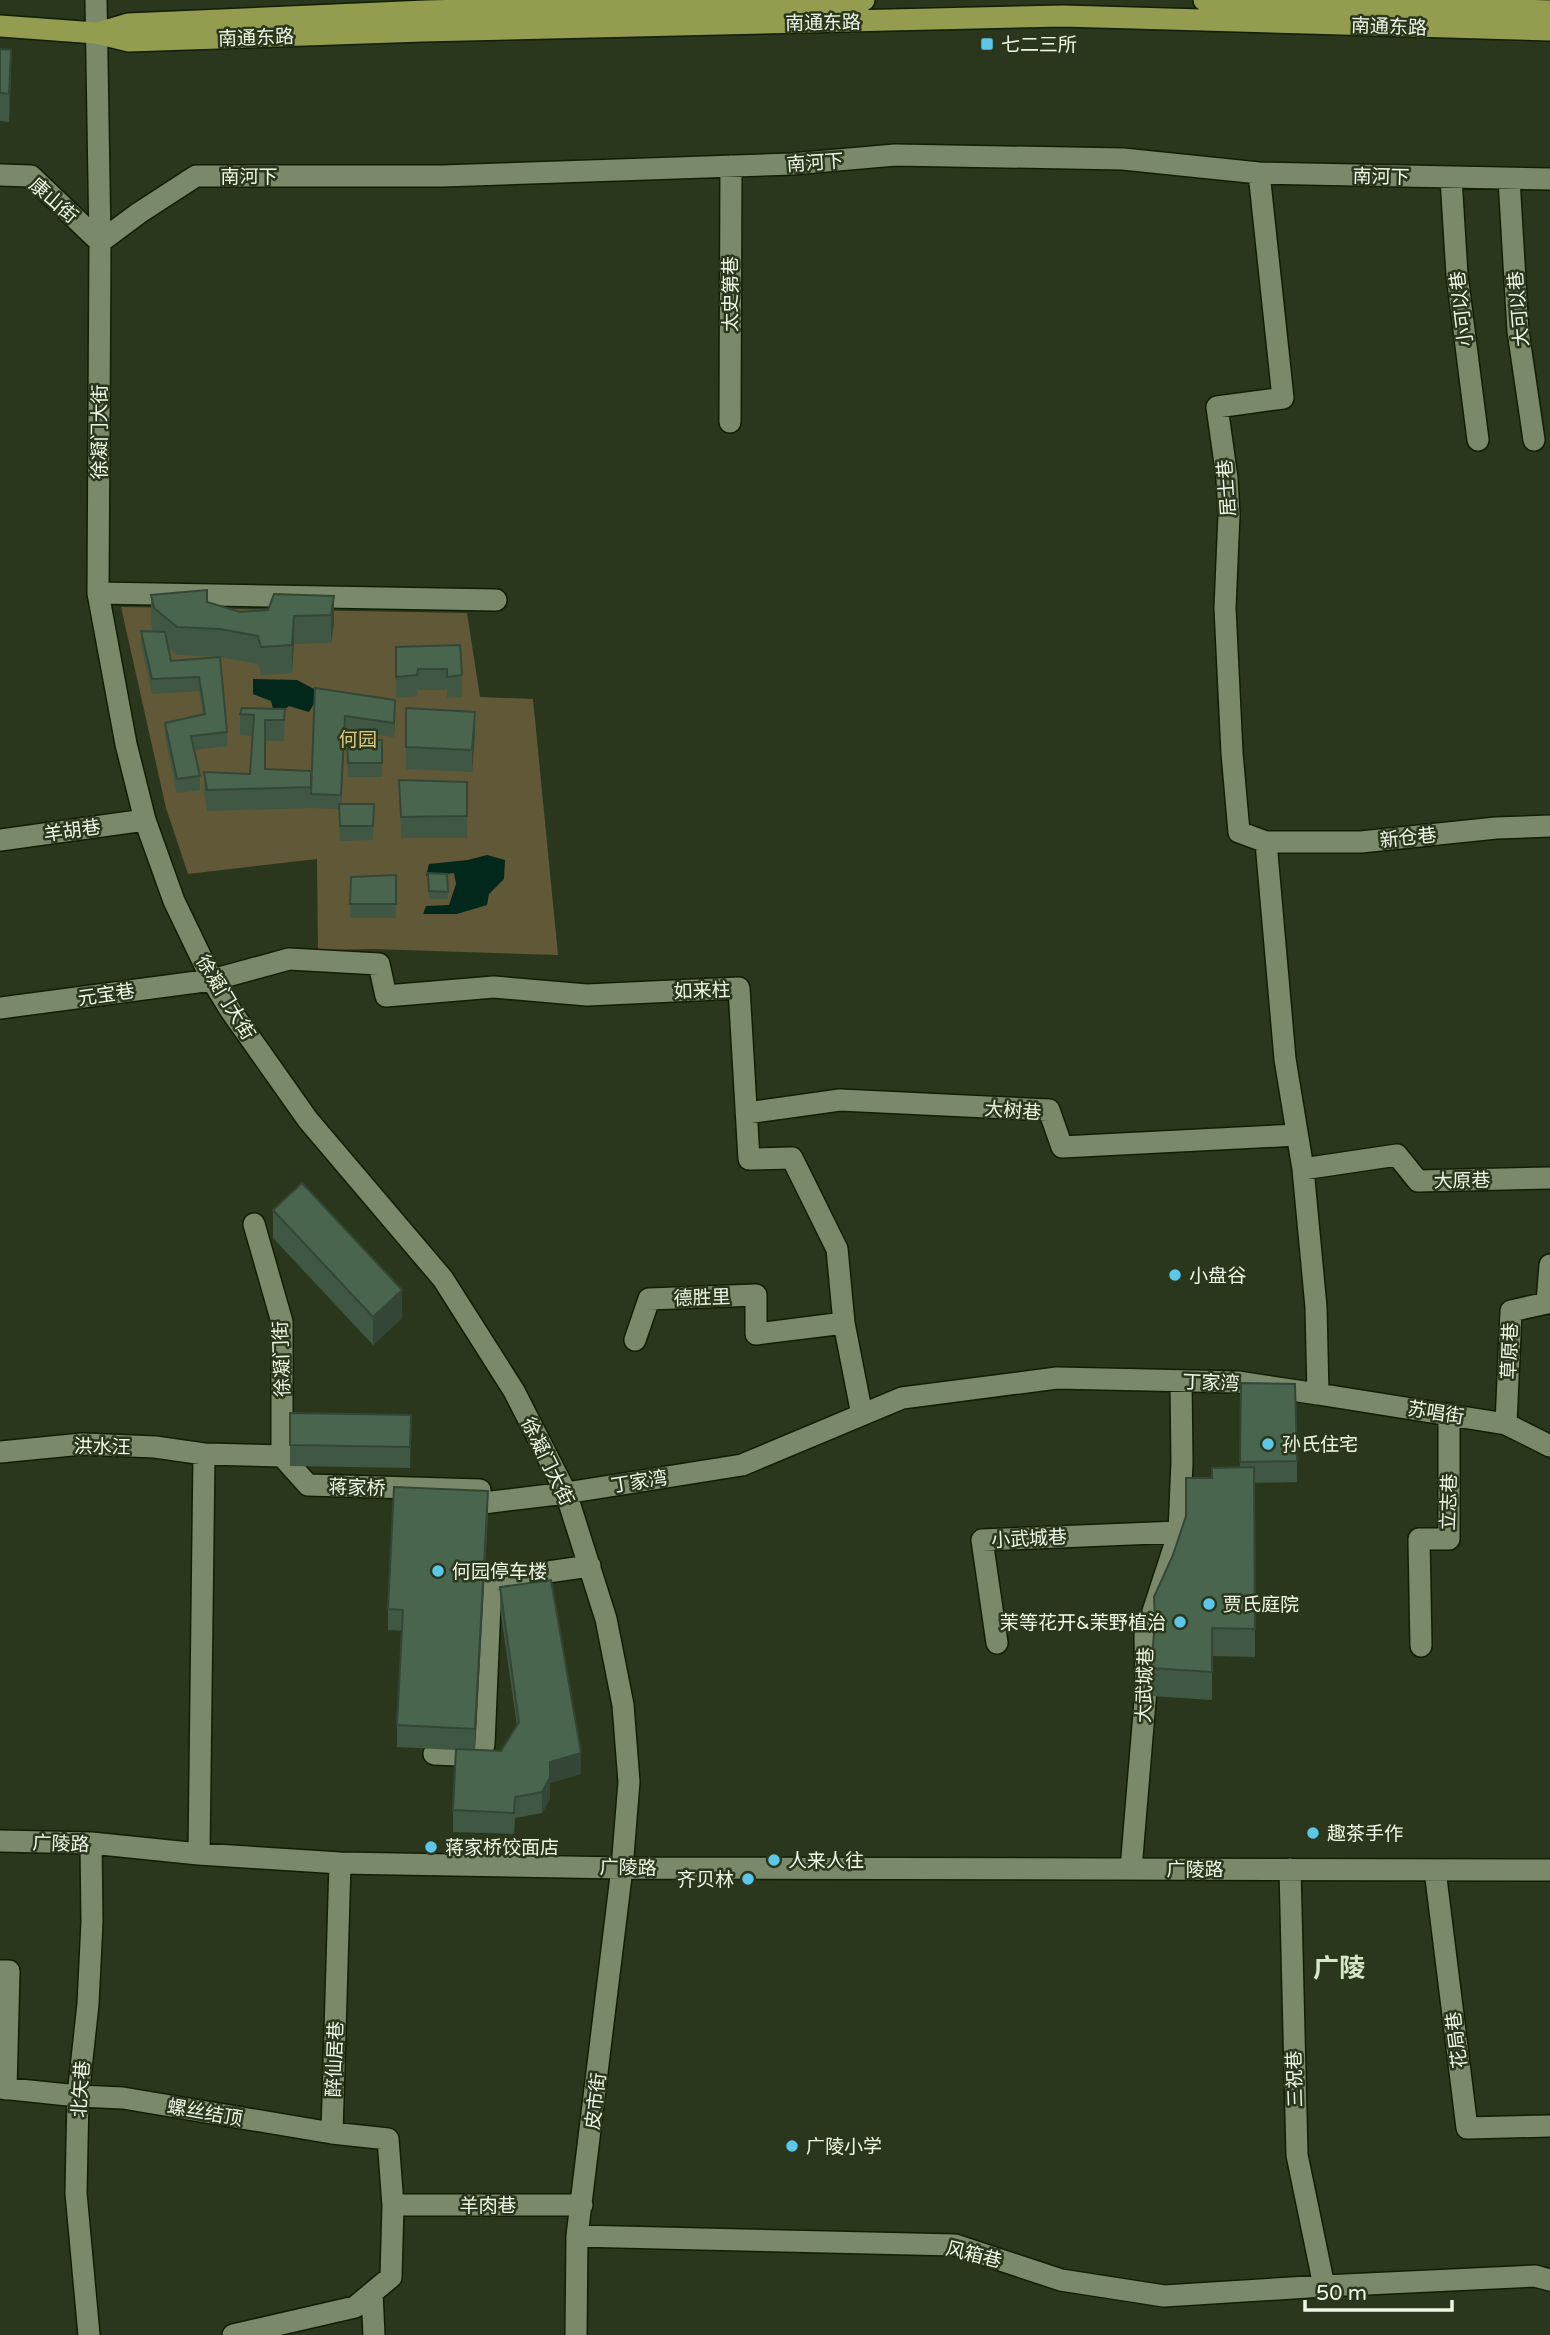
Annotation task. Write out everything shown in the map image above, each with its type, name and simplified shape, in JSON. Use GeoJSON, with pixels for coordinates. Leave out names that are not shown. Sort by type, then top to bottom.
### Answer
{"type":"FeatureCollection","features":[{"type":"Feature","properties":{"kind":"main road","name":"南通东路"},"geometry":{"type":"LineString","coordinates":[[96,33],[128,24],[413,12],[864,0]]}},
{"type":"Feature","properties":{"kind":"main road","name":"南通东路"},"geometry":{"type":"LineString","coordinates":[[1204,0],[1550,11]]}},
{"type":"Feature","properties":{"kind":"main road","name":"南通东路"},"geometry":{"type":"LineString","coordinates":[[0,26],[96,33],[129,41],[1063,16],[1550,30]]}},
{"type":"Feature","properties":{"kind":"street","name":"徐凝门大街"},"geometry":{"type":"LineString","coordinates":[[96,0],[100,242],[98,593],[126,744],[145,820],[174,901],[212,980],[231,1011],[308,1120],[443,1279],[514,1391],[566,1493],[606,1619],[623,1705],[629,1782],[622,1868]]}},
{"type":"Feature","properties":{"kind":"street","name":"南河下"},"geometry":{"type":"LineString","coordinates":[[100,242],[196,176],[442,176],[792,164],[895,156],[1123,159],[1259,173],[1550,179]]}},
{"type":"Feature","properties":{"kind":"street","name":"太史第巷"},"geometry":{"type":"LineString","coordinates":[[730,422],[731,166]]}},
{"type":"Feature","properties":{"kind":"street","name":"居士巷"},"geometry":{"type":"LineString","coordinates":[[1259,173],[1283,398],[1217,407],[1229,515],[1225,608],[1232,754],[1239,832],[1266,842]]}},
{"type":"Feature","properties":{"kind":"street","name":"康山街"},"geometry":{"type":"LineString","coordinates":[[0,175],[31,176],[100,242]]}},
{"type":"Feature","properties":{"kind":"street","name":"小可以巷"},"geometry":{"type":"LineString","coordinates":[[1451,177],[1457,275],[1478,440]]}},
{"type":"Feature","properties":{"kind":"street","name":"大可以巷"},"geometry":{"type":"LineString","coordinates":[[1509,178],[1518,331],[1534,440]]}},
{"type":"Feature","properties":{"kind":"street"},"geometry":{"type":"LineString","coordinates":[[98,593],[496,600]]}},
{"type":"Feature","properties":{"kind":"street","name":"羊胡巷"},"geometry":{"type":"LineString","coordinates":[[0,841],[145,820]]}},
{"type":"Feature","properties":{"kind":"street","name":"新仓巷"},"geometry":{"type":"LineString","coordinates":[[1266,842],[1361,842],[1496,828],[1550,826]]}},
{"type":"Feature","properties":{"kind":"street"},"geometry":{"type":"LineString","coordinates":[[1266,842],[1285,1059],[1303,1169],[1316,1307],[1318,1394]]}},
{"type":"Feature","properties":{"kind":"street","name":"如来柱"},"geometry":{"type":"LineString","coordinates":[[212,980],[289,959],[379,964],[386,996],[494,987],[587,995],[740,988],[749,1158],[792,1158],[837,1249],[844,1323],[862,1415]]}},
{"type":"Feature","properties":{"kind":"street","name":"元宝巷"},"geometry":{"type":"LineString","coordinates":[[0,1008],[212,980]]}},
{"type":"Feature","properties":{"kind":"street","name":"大树巷"},"geometry":{"type":"LineString","coordinates":[[747,1113],[840,1100],[1049,1110],[1062,1147],[1297,1135]]}},
{"type":"Feature","properties":{"kind":"street","name":"大原巷"},"geometry":{"type":"LineString","coordinates":[[1303,1169],[1397,1155],[1418,1181],[1550,1178]]}},
{"type":"Feature","properties":{"kind":"street","name":"徐凝门街"},"geometry":{"type":"LineString","coordinates":[[254,1224],[282,1322],[282,1456]]}},
{"type":"Feature","properties":{"kind":"street","name":"草原巷"},"geometry":{"type":"LineString","coordinates":[[1506,1424],[1511,1311],[1547,1303],[1550,1265]]}},
{"type":"Feature","properties":{"kind":"street","name":"德胜里"},"geometry":{"type":"LineString","coordinates":[[635,1340],[649,1299],[756,1295],[757,1334],[844,1323]]}},
{"type":"Feature","properties":{"kind":"street","name":"丁家湾"},"geometry":{"type":"LineString","coordinates":[[566,1493],[743,1465],[902,1398],[1057,1378],[1238,1382],[1318,1394]]}},
{"type":"Feature","properties":{"kind":"street","name":"大武城巷"},"geometry":{"type":"LineString","coordinates":[[1131,1869],[1146,1689],[1145,1636],[1180,1532],[1181,1381]]}},
{"type":"Feature","properties":{"kind":"street","name":"苏唱街"},"geometry":{"type":"LineString","coordinates":[[1318,1394],[1506,1424],[1550,1446]]}},
{"type":"Feature","properties":{"kind":"street","name":"立志巷"},"geometry":{"type":"LineString","coordinates":[[1421,1646],[1419,1539],[1449,1539],[1449,1414]]}},
{"type":"Feature","properties":{"kind":"street","name":"洪水汪"},"geometry":{"type":"LineString","coordinates":[[0,1452],[82,1444],[156,1447],[204,1454]]}},
{"type":"Feature","properties":{"kind":"street"},"geometry":{"type":"LineString","coordinates":[[199,1854],[204,1454],[282,1456]]}},
{"type":"Feature","properties":{"kind":"street","name":"蒋家桥"},"geometry":{"type":"LineString","coordinates":[[282,1456],[308,1485],[566,1493]]}},
{"type":"Feature","properties":{"kind":"street"},"geometry":{"type":"LineString","coordinates":[[445,1502],[483,1503],[566,1493]]}},
{"type":"Feature","properties":{"kind":"street","name":"小武城巷"},"geometry":{"type":"LineString","coordinates":[[997,1643],[982,1540],[1180,1532]]}},
{"type":"Feature","properties":{"kind":"street"},"geometry":{"type":"LineString","coordinates":[[434,1754],[481,1756],[484,1744],[491,1580],[590,1566]]}},
{"type":"Feature","properties":{"kind":"street","name":"广陵路"},"geometry":{"type":"LineString","coordinates":[[0,1841],[91,1843],[199,1854],[340,1863],[622,1868],[1550,1870]]}},
{"type":"Feature","properties":{"kind":"street","name":"北矢巷"},"geometry":{"type":"LineString","coordinates":[[89,2335],[76,2193],[78,2096],[88,2004],[92,1922],[91,1843]]}},
{"type":"Feature","properties":{"kind":"street","name":"醉仙居巷"},"geometry":{"type":"LineString","coordinates":[[332,2133],[340,1863]]}},
{"type":"Feature","properties":{"kind":"street","name":"皮市街"},"geometry":{"type":"LineString","coordinates":[[576,2335],[578,2236],[622,1868]]}},
{"type":"Feature","properties":{"kind":"street","name":"三祝巷"},"geometry":{"type":"LineString","coordinates":[[1290,1869],[1297,2155],[1324,2286]]}},
{"type":"Feature","properties":{"kind":"street","name":"花局巷"},"geometry":{"type":"LineString","coordinates":[[1435,1870],[1467,2128],[1550,2126]]}},
{"type":"Feature","properties":{"kind":"street"},"geometry":{"type":"LineString","coordinates":[[0,1971],[9,1971],[3,2089]]}},
{"type":"Feature","properties":{"kind":"street","name":"螺丝结顶"},"geometry":{"type":"LineString","coordinates":[[3,2089],[122,2098],[332,2133]]}},
{"type":"Feature","properties":{"kind":"street"},"geometry":{"type":"LineString","coordinates":[[233,2335],[355,2307],[391,2277],[394,2205],[388,2139],[332,2133]]}},
{"type":"Feature","properties":{"kind":"street","name":"羊肉巷"},"geometry":{"type":"LineString","coordinates":[[394,2205],[582,2205]]}},
{"type":"Feature","properties":{"kind":"street","name":"风箱巷"},"geometry":{"type":"LineString","coordinates":[[578,2236],[955,2245],[1061,2280],[1164,2296],[1535,2276],[1550,2280]]}},
{"type":"Feature","properties":{"kind":"street"},"geometry":{"type":"LineString","coordinates":[[372,2293],[374,2335]]}},
{"type":"Feature","properties":{"kind":"green space","name":"何园"},"geometry":{"type":"Polygon","coordinates":[[[121,607],[467,613],[480,697],[533,699],[558,955],[373,949],[318,950],[317,859],[188,874],[166,808],[121,607]]]}},
{"type":"Feature","properties":{"kind":"shaded area"},"geometry":{"type":"Polygon","coordinates":[[[253,679],[297,680],[314,689],[315,702],[309,712],[289,706],[275,717],[271,701],[253,694],[253,679]]]}},
{"type":"Feature","properties":{"kind":"shaded area"},"geometry":{"type":"Polygon","coordinates":[[[487,855],[505,860],[504,879],[489,894],[487,905],[457,914],[423,914],[426,906],[449,905],[456,884],[454,873],[426,876],[429,864],[487,855]]]}},
{"type":"Feature","properties":{"kind":"building"},"geometry":{"type":"Polygon","coordinates":[[[0,49],[11,50],[9,94],[0,93],[0,49]]]}},
{"type":"Feature","properties":{"kind":"building"},"geometry":{"type":"Polygon","coordinates":[[[207,590],[207,602],[240,612],[268,610],[274,594],[334,596],[331,615],[294,616],[292,645],[261,647],[258,636],[220,629],[177,627],[154,608],[151,595],[207,590]]]}},
{"type":"Feature","properties":{"kind":"building"},"geometry":{"type":"Polygon","coordinates":[[[141,631],[165,632],[171,661],[220,657],[227,732],[191,736],[200,776],[177,779],[165,723],[205,714],[199,677],[152,679],[141,631]]]}},
{"type":"Feature","properties":{"kind":"building"},"geometry":{"type":"Polygon","coordinates":[[[460,645],[462,675],[447,677],[447,669],[418,669],[417,675],[396,677],[396,647],[460,645]]]}},
{"type":"Feature","properties":{"kind":"building"},"geometry":{"type":"Polygon","coordinates":[[[315,688],[395,700],[394,723],[345,716],[341,795],[311,794],[315,688]]]}},
{"type":"Feature","properties":{"kind":"building"},"geometry":{"type":"Polygon","coordinates":[[[242,708],[285,709],[284,720],[265,720],[265,769],[311,771],[311,787],[207,790],[204,772],[250,774],[254,715],[240,714],[242,708]]]}},
{"type":"Feature","properties":{"kind":"building"},"geometry":{"type":"Polygon","coordinates":[[[406,708],[475,712],[472,750],[406,747],[406,708]]]}},
{"type":"Feature","properties":{"kind":"building"},"geometry":{"type":"Polygon","coordinates":[[[347,740],[382,740],[382,763],[348,763],[347,740]]]}},
{"type":"Feature","properties":{"kind":"building"},"geometry":{"type":"Polygon","coordinates":[[[399,780],[467,782],[467,816],[401,817],[399,780]]]}},
{"type":"Feature","properties":{"kind":"building"},"geometry":{"type":"Polygon","coordinates":[[[339,804],[374,804],[373,826],[340,826],[339,804]]]}},
{"type":"Feature","properties":{"kind":"building"},"geometry":{"type":"Polygon","coordinates":[[[428,873],[447,874],[448,892],[429,891],[428,873]]]}},
{"type":"Feature","properties":{"kind":"building"},"geometry":{"type":"Polygon","coordinates":[[[396,875],[396,904],[350,904],[351,877],[396,875]]]}},
{"type":"Feature","properties":{"kind":"building"},"geometry":{"type":"Polygon","coordinates":[[[302,1183],[402,1290],[373,1317],[273,1210],[302,1183]]]}},
{"type":"Feature","properties":{"kind":"building","name":"孙氏住宅"},"geometry":{"type":"Polygon","coordinates":[[[1241,1383],[1295,1384],[1297,1461],[1240,1462],[1241,1383]]]}},
{"type":"Feature","properties":{"kind":"building"},"geometry":{"type":"Polygon","coordinates":[[[290,1413],[411,1415],[410,1447],[290,1445],[290,1413]]]}},
{"type":"Feature","properties":{"kind":"building","name":"贾氏庭院"},"geometry":{"type":"Polygon","coordinates":[[[1254,1467],[1255,1629],[1212,1628],[1212,1672],[1151,1668],[1154,1597],[1173,1555],[1186,1516],[1186,1478],[1212,1478],[1212,1468],[1254,1467]]]}},
{"type":"Feature","properties":{"kind":"building","name":"何园停车楼"},"geometry":{"type":"Polygon","coordinates":[[[394,1487],[488,1491],[475,1729],[397,1725],[403,1610],[388,1609],[394,1487]]]}},
{"type":"Feature","properties":{"kind":"building"},"geometry":{"type":"Polygon","coordinates":[[[551,1580],[581,1753],[550,1762],[550,1777],[542,1792],[515,1797],[514,1813],[453,1810],[456,1749],[501,1751],[519,1722],[500,1587],[551,1580]]]}},
{"type":"Feature","properties":{"kind":"place","name":"七二三所"},"geometry":{"type":"Point","coordinates":[987,44]}},
{"type":"Feature","properties":{"kind":"place","name":"小盘谷"},"geometry":{"type":"Point","coordinates":[1175,1275]}},
{"type":"Feature","properties":{"kind":"place","name":"孙氏住宅"},"geometry":{"type":"Point","coordinates":[1268,1444]}},
{"type":"Feature","properties":{"kind":"place","name":"何园停车楼"},"geometry":{"type":"Point","coordinates":[438,1571]}},
{"type":"Feature","properties":{"kind":"place","name":"贾氏庭院"},"geometry":{"type":"Point","coordinates":[1209,1604]}},
{"type":"Feature","properties":{"kind":"place","name":"茉等花开&茉野植治"},"geometry":{"type":"Point","coordinates":[1180,1622]}},
{"type":"Feature","properties":{"kind":"place","name":"趣茶手作"},"geometry":{"type":"Point","coordinates":[1313,1833]}},
{"type":"Feature","properties":{"kind":"place","name":"蒋家桥饺面店"},"geometry":{"type":"Point","coordinates":[431,1847]}},
{"type":"Feature","properties":{"kind":"place","name":"人来人往"},"geometry":{"type":"Point","coordinates":[774,1860]}},
{"type":"Feature","properties":{"kind":"place","name":"齐贝林"},"geometry":{"type":"Point","coordinates":[748,1879]}},
{"type":"Feature","properties":{"kind":"place","name":"广陵小学"},"geometry":{"type":"Point","coordinates":[792,2146]}},
{"type":"Feature","properties":{"kind":"district","name":"广陵"},"geometry":{"type":"Point","coordinates":[1339,1968]}}]}
